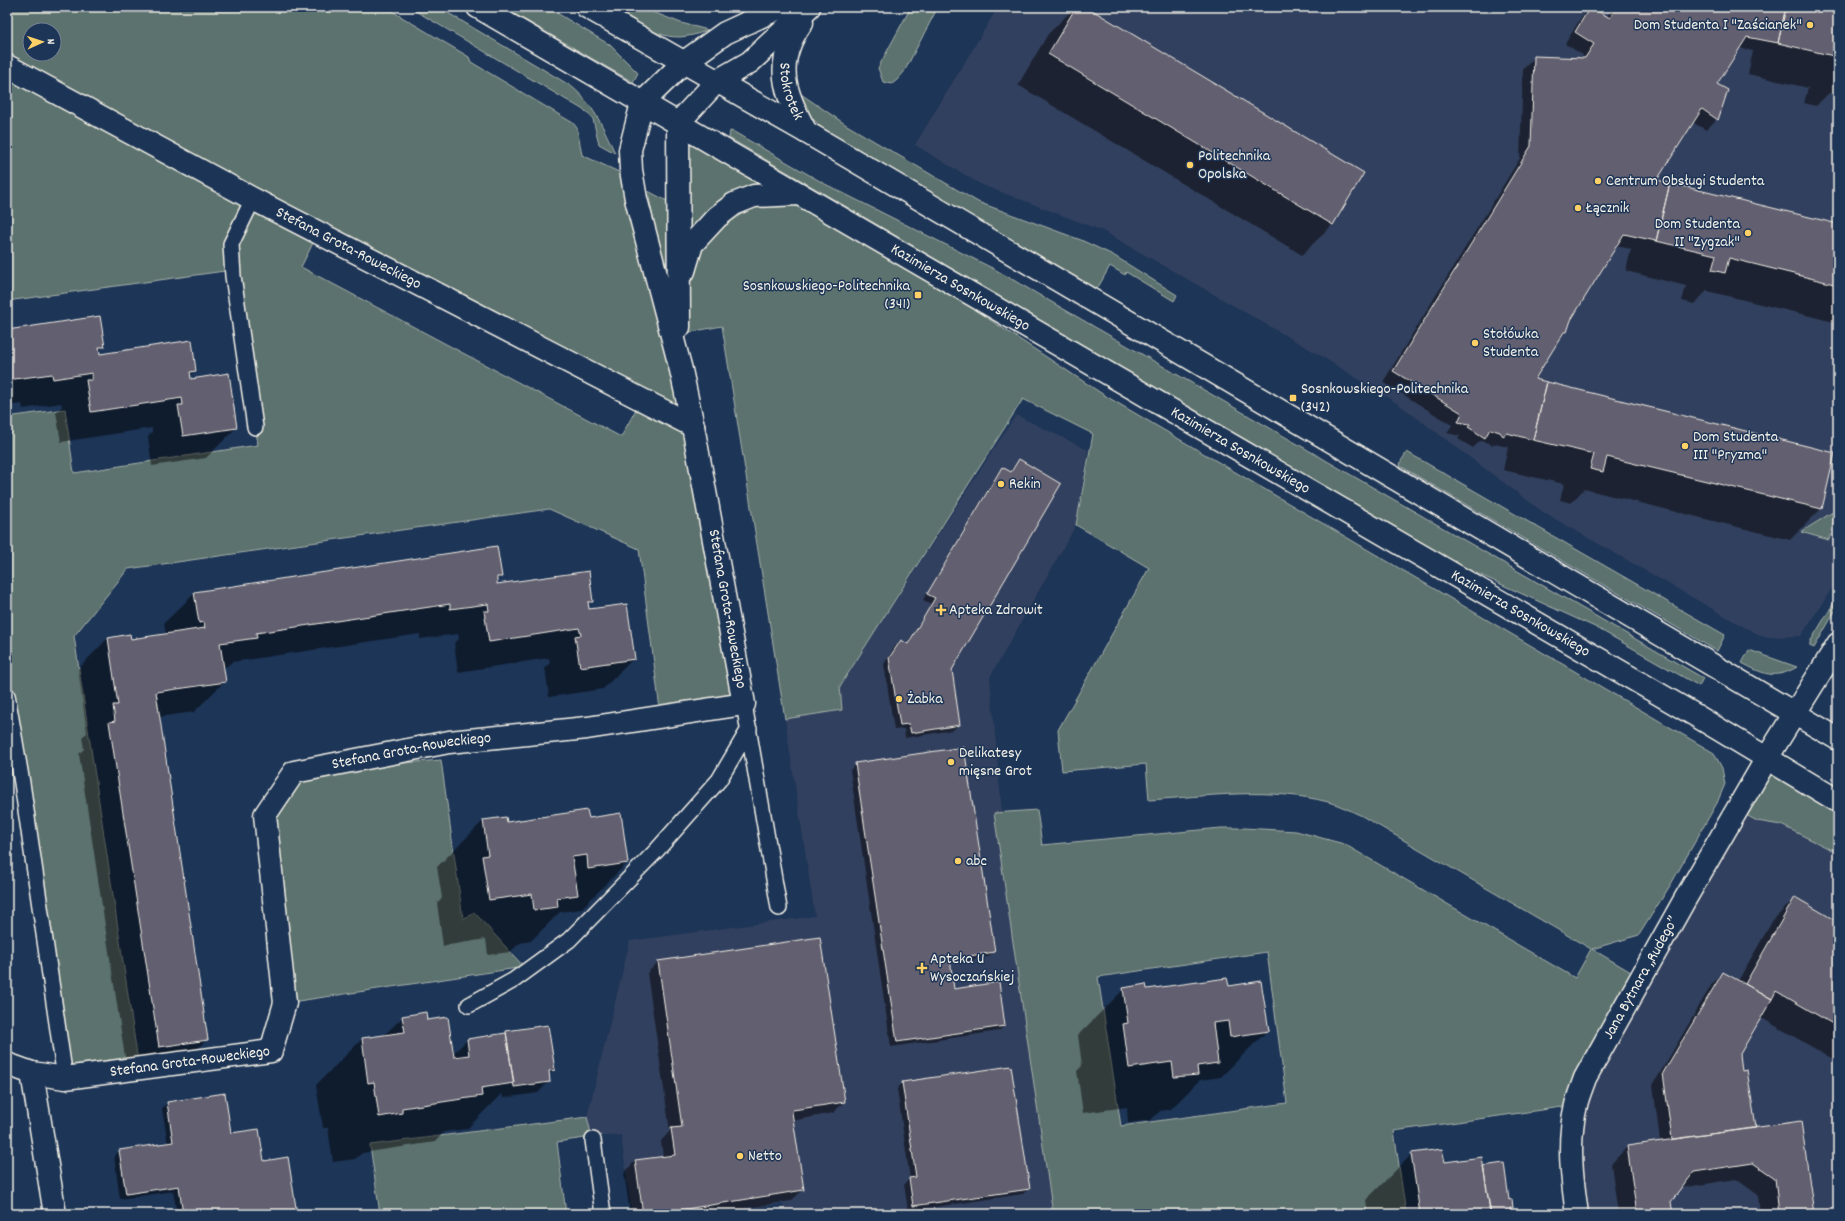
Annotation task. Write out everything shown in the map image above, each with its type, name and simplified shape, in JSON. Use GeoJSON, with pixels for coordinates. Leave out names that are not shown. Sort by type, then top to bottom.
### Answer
{"type":"FeatureCollection","features":[{"type":"Feature","properties":{"kind":"street","name":"Kazimierza Sosnkowskiego"},"geometry":{"type":"LineString","coordinates":[[478,7],[1767,758],[1838,801]]}},
{"type":"Feature","properties":{"kind":"street"},"geometry":{"type":"LineString","coordinates":[[586,7],[806,132],[1795,713],[1838,740]]}},
{"type":"Feature","properties":{"kind":"street"},"geometry":{"type":"LineString","coordinates":[[642,103],[683,63],[725,34],[781,7]]}},
{"type":"Feature","properties":{"kind":"street","name":"Stokrotek"},"geometry":{"type":"LineString","coordinates":[[717,81],[750,62],[809,7]]}},
{"type":"Feature","properties":{"kind":"street","name":"Stokrotek"},"geometry":{"type":"LineString","coordinates":[[806,132],[793,110],[785,89],[785,64],[790,43],[812,7]]}},
{"type":"Feature","properties":{"kind":"street","name":"Stefana Grota-Roweckiego"},"geometry":{"type":"LineString","coordinates":[[7,66],[253,199],[693,426]]}},
{"type":"Feature","properties":{"kind":"street"},"geometry":{"type":"LineString","coordinates":[[678,123],[717,81]]}},
{"type":"Feature","properties":{"kind":"street","name":"Stefana Grota-Roweckiego"},"geometry":{"type":"LineString","coordinates":[[7,1064],[32,1073],[65,1078],[271,1051],[285,1003],[265,815],[294,772],[449,742],[587,728],[744,704],[693,426],[681,370],[636,199],[631,170],[630,150],[642,103]]}},
{"type":"Feature","properties":{"kind":"street","name":"Stefana Grota-Roweckiego"},"geometry":{"type":"LineString","coordinates":[[678,123],[678,291],[681,370]]}},
{"type":"Feature","properties":{"kind":"street","name":"Stefana Grota-Roweckiego"},"geometry":{"type":"LineString","coordinates":[[678,291],[692,244],[717,217],[734,204],[754,196],[799,194]]}},
{"type":"Feature","properties":{"kind":"street","name":"Jana Bytnara „Rudego”"},"geometry":{"type":"LineString","coordinates":[[1577,1214],[1571,1170],[1572,1127],[1576,1105],[1585,1078],[1684,901],[1767,758],[1838,644]]}},
{"type":"Feature","properties":{"kind":"street"},"geometry":{"type":"LineString","coordinates":[[32,1073],[55,1214]]}},
{"type":"Feature","properties":{"kind":"lane"},"geometry":{"type":"LineString","coordinates":[[253,199],[231,244],[232,276],[255,427]]}},
{"type":"Feature","properties":{"kind":"lane"},"geometry":{"type":"LineString","coordinates":[[7,695],[22,783],[65,1078]]}},
{"type":"Feature","properties":{"kind":"lane"},"geometry":{"type":"LineString","coordinates":[[744,704],[779,908]]}},
{"type":"Feature","properties":{"kind":"lane"},"geometry":{"type":"LineString","coordinates":[[469,1005],[514,980],[570,940],[657,850],[719,780],[749,729]]}},
{"type":"Feature","properties":{"kind":"lane"},"geometry":{"type":"LineString","coordinates":[[592,1140],[603,1214]]}},
{"type":"Feature","properties":{"kind":"shaded area"},"geometry":{"type":"Polygon","coordinates":[[[998,7],[1838,7],[1838,579],[1801,636],[1762,636],[1744,627],[1543,512],[1401,406],[1318,354],[1103,231],[980,184],[915,145],[998,7]]]}},
{"type":"Feature","properties":{"kind":"shaded area"},"geometry":{"type":"Polygon","coordinates":[[[1016,415],[1088,450],[1076,525],[990,677],[1002,813],[994,814],[1053,1214],[784,1214],[783,1204],[699,1214],[632,1214],[621,1135],[592,1137],[587,1117],[630,941],[815,916],[785,719],[842,710],[840,686],[1016,415]]]}},
{"type":"Feature","properties":{"kind":"shaded area"},"geometry":{"type":"Polygon","coordinates":[[[1737,810],[1757,821],[1781,825],[1838,853],[1838,1214],[1577,1214],[1576,1105],[1737,810]]]}},
{"type":"Feature","properties":{"kind":"green space"},"geometry":{"type":"Polygon","coordinates":[[[7,7],[385,7],[469,57],[471,62],[573,123],[577,128],[582,155],[621,173],[663,274],[648,191],[667,201],[673,289],[678,123],[799,194],[1104,395],[1714,753],[1722,768],[1725,784],[1717,803],[1671,884],[1639,935],[1592,949],[1641,978],[1576,1105],[1394,1131],[1406,1214],[1053,1214],[994,813],[1037,810],[1042,845],[1221,828],[1296,831],[1344,844],[1575,978],[1591,949],[1362,816],[1332,803],[1307,797],[1262,794],[1216,795],[1149,800],[1146,764],[1062,771],[1058,730],[1149,568],[1076,525],[1093,434],[1023,399],[840,686],[842,710],[785,719],[722,326],[679,334],[744,704],[661,717],[639,549],[549,509],[128,569],[74,636],[139,1068],[65,1078],[7,695],[7,417],[65,409],[74,473],[258,445],[232,270],[7,301],[7,7]],[[318,233],[301,267],[621,437],[641,400],[318,233]],[[1267,952],[1098,977],[1121,1126],[1287,1103],[1267,952]]]}},
{"type":"Feature","properties":{"kind":"green space"},"geometry":{"type":"Polygon","coordinates":[[[409,7],[438,7],[571,86],[592,109],[602,125],[615,153],[599,144],[593,119],[587,112],[409,7]]]}},
{"type":"Feature","properties":{"kind":"green space"},"geometry":{"type":"Polygon","coordinates":[[[502,7],[547,7],[610,45],[638,73],[633,82],[502,7]]]}},
{"type":"Feature","properties":{"kind":"green space"},"geometry":{"type":"Polygon","coordinates":[[[613,7],[640,7],[681,23],[708,30],[693,35],[680,37],[669,36],[648,28],[613,7]]]}},
{"type":"Feature","properties":{"kind":"green space"},"geometry":{"type":"Polygon","coordinates":[[[911,7],[938,7],[904,72],[892,84],[883,82],[878,68],[911,7]]]}},
{"type":"Feature","properties":{"kind":"green space"},"geometry":{"type":"Polygon","coordinates":[[[798,92],[845,124],[978,202],[1081,240],[1113,255],[1177,295],[1174,301],[1126,272],[1125,275],[1110,266],[1096,291],[824,130],[808,114],[798,92]]]}},
{"type":"Feature","properties":{"kind":"green space"},"geometry":{"type":"Polygon","coordinates":[[[730,131],[825,184],[996,270],[1703,678],[1699,686],[1597,628],[1452,562],[729,138],[730,131]]]}},
{"type":"Feature","properties":{"kind":"green space"},"geometry":{"type":"Polygon","coordinates":[[[1407,452],[1725,635],[1717,651],[1400,466],[1401,461],[1407,452]]]}},
{"type":"Feature","properties":{"kind":"green space"},"geometry":{"type":"Polygon","coordinates":[[[1836,510],[1829,540],[1801,532],[1836,510]]]}},
{"type":"Feature","properties":{"kind":"green space"},"geometry":{"type":"Polygon","coordinates":[[[1838,596],[1838,606],[1814,648],[1810,646],[1810,642],[1838,596]]]}},
{"type":"Feature","properties":{"kind":"green space"},"geometry":{"type":"Polygon","coordinates":[[[1749,650],[1797,667],[1782,673],[1763,673],[1742,663],[1749,650]]]}},
{"type":"Feature","properties":{"kind":"green space"},"geometry":{"type":"Polygon","coordinates":[[[1767,758],[1838,801],[1838,853],[1781,825],[1757,821],[1737,810],[1767,758]]]}},
{"type":"Feature","properties":{"kind":"green space"},"geometry":{"type":"Polygon","coordinates":[[[441,760],[463,919],[474,912],[524,967],[285,1003],[265,815],[294,772],[441,760]]]}},
{"type":"Feature","properties":{"kind":"green space"},"geometry":{"type":"Polygon","coordinates":[[[587,1117],[592,1137],[557,1142],[566,1214],[380,1214],[370,1145],[587,1117]]]}},
{"type":"Feature","properties":{"kind":"building"},"geometry":{"type":"Polygon","coordinates":[[[1076,7],[1087,7],[1364,173],[1333,225],[1048,54],[1076,7]]]}},
{"type":"Feature","properties":{"kind":"building","name":"Łącznik"},"geometry":{"type":"Polygon","coordinates":[[[1590,7],[1610,18],[1617,7],[1786,7],[1778,43],[1747,37],[1717,84],[1728,90],[1718,120],[1702,109],[1657,180],[1670,183],[1656,241],[1624,234],[1571,320],[1567,332],[1564,332],[1535,379],[1547,382],[1533,440],[1507,433],[1503,436],[1500,432],[1490,429],[1485,438],[1468,427],[1470,424],[1458,422],[1462,413],[1393,371],[1531,146],[1534,56],[1585,58],[1594,44],[1575,32],[1590,7]]]}},
{"type":"Feature","properties":{"kind":"building","name":"Dom Studenta I \"Zaścianek\""},"geometry":{"type":"Polygon","coordinates":[[[1786,7],[1838,7],[1838,57],[1778,43],[1786,7]]]}},
{"type":"Feature","properties":{"kind":"building"},"geometry":{"type":"Polygon","coordinates":[[[1838,57],[1838,73],[1835,73],[1838,57]]]}},
{"type":"Feature","properties":{"kind":"building","name":"Dom Studenta II \"Zygzak\""},"geometry":{"type":"Polygon","coordinates":[[[1670,183],[1838,224],[1838,285],[1729,258],[1725,273],[1712,270],[1716,255],[1656,241],[1670,183]]]}},
{"type":"Feature","properties":{"kind":"building"},"geometry":{"type":"Polygon","coordinates":[[[100,316],[105,347],[99,347],[100,354],[192,340],[196,371],[190,372],[191,379],[229,373],[237,428],[183,436],[178,405],[183,405],[182,398],[91,412],[86,380],[92,380],[92,373],[53,379],[52,374],[7,380],[7,330],[100,316]]]}},
{"type":"Feature","properties":{"kind":"building","name":"Dom Studenta III \"Pryzma\""},"geometry":{"type":"Polygon","coordinates":[[[1547,382],[1835,453],[1822,509],[1607,457],[1603,472],[1590,469],[1594,454],[1533,440],[1547,382]]]}},
{"type":"Feature","properties":{"kind":"building"},"geometry":{"type":"Polygon","coordinates":[[[1019,459],[1061,484],[952,670],[960,725],[911,733],[909,724],[900,725],[889,658],[901,640],[908,644],[935,598],[927,594],[1002,467],[1011,472],[1019,459]]]}},
{"type":"Feature","properties":{"kind":"building"},"geometry":{"type":"Polygon","coordinates":[[[497,546],[502,577],[497,577],[497,584],[589,571],[593,602],[588,602],[589,609],[627,604],[635,659],[580,667],[575,636],[581,635],[579,628],[489,642],[484,611],[489,611],[488,604],[450,609],[450,604],[256,633],[257,638],[220,643],[226,682],[156,692],[208,1040],[159,1047],[109,722],[115,721],[113,705],[118,705],[108,638],[130,634],[131,639],[205,628],[204,622],[199,623],[194,592],[497,546]]]}},
{"type":"Feature","properties":{"kind":"building"},"geometry":{"type":"Polygon","coordinates":[[[964,747],[995,952],[950,959],[954,989],[999,982],[1005,1026],[897,1042],[855,763],[964,747]]]}},
{"type":"Feature","properties":{"kind":"building"},"geometry":{"type":"Polygon","coordinates":[[[587,810],[589,818],[621,813],[628,863],[588,869],[587,855],[572,857],[578,895],[557,898],[558,907],[534,910],[532,894],[489,900],[482,856],[488,855],[483,820],[506,817],[507,822],[587,810]]]}},
{"type":"Feature","properties":{"kind":"building"},"geometry":{"type":"Polygon","coordinates":[[[1795,897],[1838,922],[1838,1027],[1776,991],[1772,999],[1745,984],[1795,897]]]}},
{"type":"Feature","properties":{"kind":"building"},"geometry":{"type":"Polygon","coordinates":[[[820,937],[845,1102],[793,1110],[792,1112],[804,1190],[655,1214],[643,1214],[635,1160],[675,1155],[671,1128],[682,1127],[658,961],[820,937]]]}},
{"type":"Feature","properties":{"kind":"building"},"geometry":{"type":"Polygon","coordinates":[[[1723,972],[1772,999],[1740,1054],[1742,1071],[1747,1070],[1756,1128],[1672,1139],[1663,1073],[1723,972]]]}},
{"type":"Feature","properties":{"kind":"building"},"geometry":{"type":"Polygon","coordinates":[[[1227,978],[1229,986],[1261,981],[1269,1031],[1230,1037],[1228,1021],[1213,1023],[1218,1063],[1197,1066],[1198,1075],[1174,1077],[1172,1062],[1129,1068],[1123,1024],[1128,1023],[1123,988],[1146,984],[1147,989],[1227,978]]]}},
{"type":"Feature","properties":{"kind":"building"},"geometry":{"type":"Polygon","coordinates":[[[426,1012],[427,1020],[448,1017],[454,1057],[469,1055],[467,1039],[506,1033],[514,1083],[481,1088],[482,1096],[402,1108],[402,1113],[379,1117],[374,1082],[368,1083],[362,1038],[405,1032],[402,1016],[426,1012]]]}},
{"type":"Feature","properties":{"kind":"building"},"geometry":{"type":"Polygon","coordinates":[[[548,1025],[555,1070],[549,1071],[550,1082],[514,1087],[506,1031],[548,1025]]]}},
{"type":"Feature","properties":{"kind":"building"},"geometry":{"type":"Polygon","coordinates":[[[1011,1066],[1030,1189],[913,1206],[909,1178],[916,1177],[902,1082],[1011,1066]]]}},
{"type":"Feature","properties":{"kind":"building"},"geometry":{"type":"Polygon","coordinates":[[[225,1093],[231,1133],[259,1129],[264,1161],[288,1157],[297,1214],[183,1214],[179,1186],[126,1194],[119,1150],[173,1142],[167,1102],[225,1093]]]}},
{"type":"Feature","properties":{"kind":"building"},"geometry":{"type":"Polygon","coordinates":[[[1801,1121],[1814,1214],[1779,1214],[1775,1178],[1753,1163],[1694,1172],[1671,1202],[1673,1214],[1637,1214],[1627,1146],[1801,1121]]]}},
{"type":"Feature","properties":{"kind":"building"},"geometry":{"type":"Polygon","coordinates":[[[1442,1149],[1445,1162],[1482,1157],[1490,1212],[1475,1214],[1420,1214],[1411,1153],[1442,1149]]]}},
{"type":"Feature","properties":{"kind":"building"},"geometry":{"type":"Polygon","coordinates":[[[1504,1163],[1509,1200],[1512,1199],[1513,1208],[1510,1208],[1511,1214],[1491,1214],[1483,1166],[1504,1163]]]}},
{"type":"Feature","properties":{"kind":"place","name":"Dom Studenta I \"Zaścianek\""},"geometry":{"type":"Point","coordinates":[1810,25]}},
{"type":"Feature","properties":{"kind":"place","name":"Politechnika Opolska"},"geometry":{"type":"Point","coordinates":[1190,165]}},
{"type":"Feature","properties":{"kind":"place","name":"Centrum Obsługi Studenta"},"geometry":{"type":"Point","coordinates":[1598,181]}},
{"type":"Feature","properties":{"kind":"place","name":"Łącznik"},"geometry":{"type":"Point","coordinates":[1578,208]}},
{"type":"Feature","properties":{"kind":"place","name":"Dom Studenta II \"Zygzak\""},"geometry":{"type":"Point","coordinates":[1748,233]}},
{"type":"Feature","properties":{"kind":"place","name":"Sosnkowskiego-Politechnika (341)"},"geometry":{"type":"Point","coordinates":[918,295]}},
{"type":"Feature","properties":{"kind":"place","name":"Stołówka Studenta"},"geometry":{"type":"Point","coordinates":[1475,343]}},
{"type":"Feature","properties":{"kind":"place","name":"Sosnkowskiego-Politechnika (342)"},"geometry":{"type":"Point","coordinates":[1293,398]}},
{"type":"Feature","properties":{"kind":"place","name":"Dom Studenta III \"Pryzma\""},"geometry":{"type":"Point","coordinates":[1685,446]}},
{"type":"Feature","properties":{"kind":"place","name":"Rekin"},"geometry":{"type":"Point","coordinates":[1001,484]}},
{"type":"Feature","properties":{"kind":"place","name":"Apteka Zdrowit"},"geometry":{"type":"Point","coordinates":[941,610]}},
{"type":"Feature","properties":{"kind":"place","name":"Żabka"},"geometry":{"type":"Point","coordinates":[899,699]}},
{"type":"Feature","properties":{"kind":"place","name":"Delikatesy mięsne Grot"},"geometry":{"type":"Point","coordinates":[951,762]}},
{"type":"Feature","properties":{"kind":"place","name":"abc"},"geometry":{"type":"Point","coordinates":[958,861]}},
{"type":"Feature","properties":{"kind":"place","name":"Apteka U Wysoczańskiej"},"geometry":{"type":"Point","coordinates":[922,968]}},
{"type":"Feature","properties":{"kind":"place","name":"Netto"},"geometry":{"type":"Point","coordinates":[740,1156]}}]}
